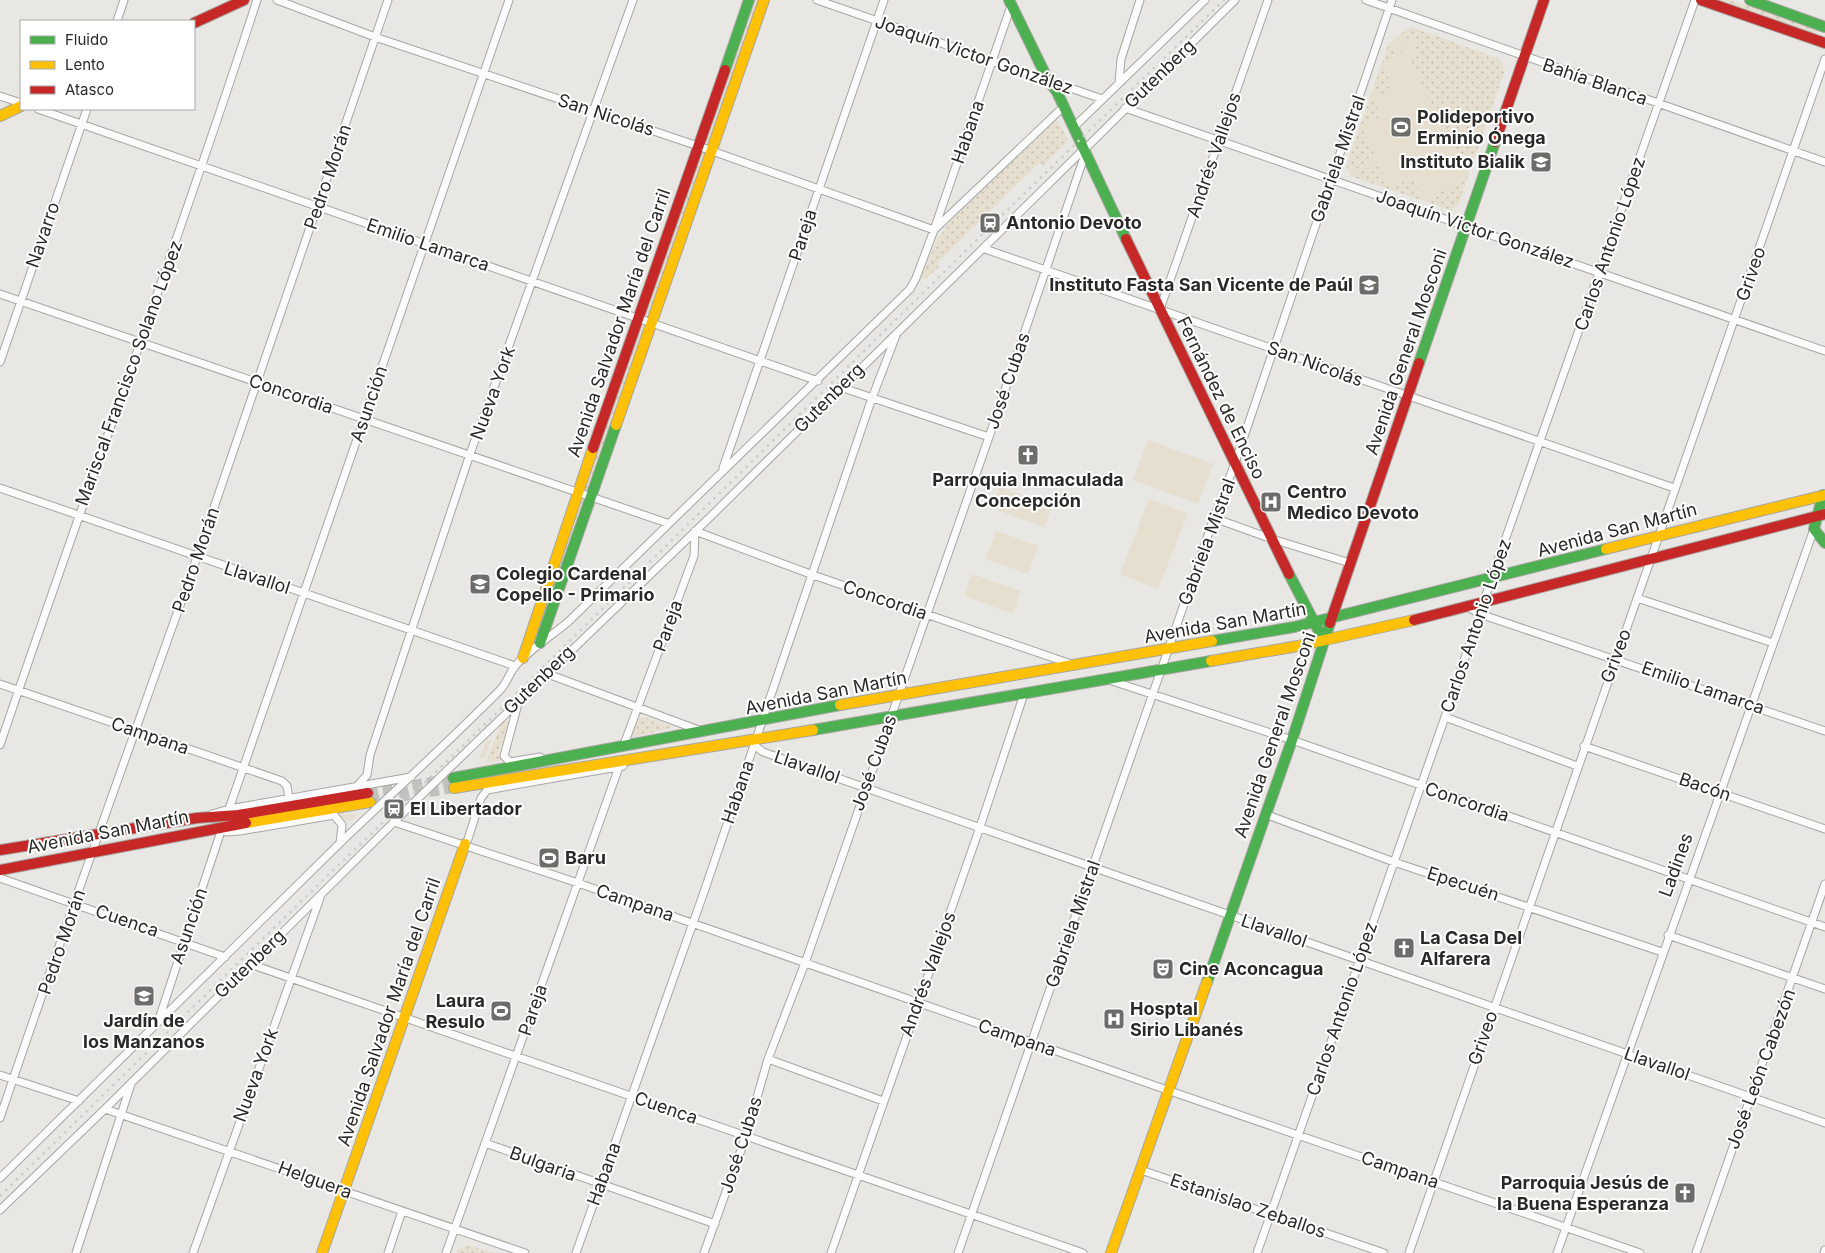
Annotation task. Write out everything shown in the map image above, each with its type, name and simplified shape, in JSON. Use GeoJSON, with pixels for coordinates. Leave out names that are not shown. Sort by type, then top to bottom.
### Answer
{"type":"FeatureCollection","features":[{"type":"Feature","properties":{"kind":"main road"},"geometry":{"type":"LineString","coordinates":[[195,23],[244,0]]}},
{"type":"Feature","properties":{"kind":"main road","name":"Avenida Salvador María del Carril"},"geometry":{"type":"LineString","coordinates":[[523,658],[638,316],[749,0]]}},
{"type":"Feature","properties":{"kind":"main road","name":"Avenida Salvador María del Carril"},"geometry":{"type":"LineString","coordinates":[[540,643],[764,0]]}},
{"type":"Feature","properties":{"kind":"main road","name":"Avenida General Mosconi"},"geometry":{"type":"LineString","coordinates":[[1112,1253],[1292,740],[1350,563],[1544,0]]}},
{"type":"Feature","properties":{"kind":"main road"},"geometry":{"type":"LineString","coordinates":[[1701,0],[1825,43]]}},
{"type":"Feature","properties":{"kind":"main road"},"geometry":{"type":"LineString","coordinates":[[1750,0],[1825,27]]}},
{"type":"Feature","properties":{"kind":"main road","name":"Fernández de Enciso"},"geometry":{"type":"LineString","coordinates":[[1011,2],[1096,188],[1104,195],[1313,623],[1324,641]]}},
{"type":"Feature","properties":{"kind":"main road","name":"Fernández de Enciso"},"geometry":{"type":"LineString","coordinates":[[1048,80],[1057,92],[1074,127],[1082,154]]}},
{"type":"Feature","properties":{"kind":"main road"},"geometry":{"type":"LineString","coordinates":[[0,116],[20,106]]}},
{"type":"Feature","properties":{"kind":"main road","name":"Avenida San Martín"},"geometry":{"type":"LineString","coordinates":[[1821,515],[1650,558],[1484,603],[1324,641],[1163,668],[1107,680],[755,742],[454,783],[761,722],[779,716],[1313,623],[1491,580],[1824,494]]}},
{"type":"Feature","properties":{"kind":"main road","name":"Ladines"},"geometry":{"type":"LineString","coordinates":[[1814,529],[1821,515],[1824,494]]}},
{"type":"Feature","properties":{"kind":"main road"},"geometry":{"type":"LineString","coordinates":[[1814,529],[1825,543]]}},
{"type":"Feature","properties":{"kind":"main road","name":"Avenida San Martín"},"geometry":{"type":"LineString","coordinates":[[0,850],[197,818],[238,815],[369,797],[222,828],[92,852],[72,858],[0,870]]}},
{"type":"Feature","properties":{"kind":"main road","name":"Avenida Salvador María del Carril"},"geometry":{"type":"LineString","coordinates":[[322,1253],[464,844]]}},
{"type":"Feature","properties":{"kind":"street"},"geometry":{"type":"LineString","coordinates":[[117,20],[124,0]]}},
{"type":"Feature","properties":{"kind":"street","name":"Mariscal Francisco Solano López"},"geometry":{"type":"LineString","coordinates":[[0,745],[78,516],[203,167],[257,0]]}},
{"type":"Feature","properties":{"kind":"street","name":"San Nicolás"},"geometry":{"type":"LineString","coordinates":[[277,0],[376,37],[698,146],[817,190],[934,230]]}},
{"type":"Feature","properties":{"kind":"street","name":"Pedro Morán"},"geometry":{"type":"LineString","coordinates":[[0,1118],[76,903],[98,833],[197,558],[388,0]]}},
{"type":"Feature","properties":{"kind":"street","name":"Asunción"},"geometry":{"type":"LineString","coordinates":[[229,808],[509,0]]}},
{"type":"Feature","properties":{"kind":"street","name":"Nueva York"},"geometry":{"type":"LineString","coordinates":[[357,786],[366,774],[370,755],[470,454],[534,281],[633,0]]}},
{"type":"Feature","properties":{"kind":"street","name":"Joaquín Victor González"},"geometry":{"type":"LineString","coordinates":[[817,0],[1102,99]]}},
{"type":"Feature","properties":{"kind":"street","name":"Pareja"},"geometry":{"type":"LineString","coordinates":[[722,470],[884,0]]}},
{"type":"Feature","properties":{"kind":"street"},"geometry":{"type":"LineString","coordinates":[[1119,83],[1121,59],[1140,0]]}},
{"type":"Feature","properties":{"kind":"street","name":"Gutenberg"},"geometry":{"type":"LineString","coordinates":[[1074,127],[1205,0]]}},
{"type":"Feature","properties":{"kind":"street","name":"Gutenberg"},"geometry":{"type":"LineString","coordinates":[[0,1210],[545,673],[695,531],[898,330],[985,249],[1082,154],[1235,0]]}},
{"type":"Feature","properties":{"kind":"street","name":"Andrés Vallejos"},"geometry":{"type":"LineString","coordinates":[[1160,310],[1268,0]]}},
{"type":"Feature","properties":{"kind":"street","name":"Bahía Blanca"},"geometry":{"type":"LineString","coordinates":[[1366,0],[1825,162]]}},
{"type":"Feature","properties":{"kind":"street","name":"Gabriela Mistral"},"geometry":{"type":"LineString","coordinates":[[958,1253],[1214,518],[1235,464],[1392,0]]}},
{"type":"Feature","properties":{"kind":"street","name":"Carlos Antonio López"},"geometry":{"type":"LineString","coordinates":[[1257,1253],[1695,0]]}},
{"type":"Feature","properties":{"kind":"street","name":"Habana"},"geometry":{"type":"LineString","coordinates":[[921,264],[1011,2]]}},
{"type":"Feature","properties":{"kind":"street","name":"Griveo"},"geometry":{"type":"LineString","coordinates":[[1409,1253],[1577,766],[1825,59]]}},
{"type":"Feature","properties":{"kind":"street"},"geometry":{"type":"LineString","coordinates":[[0,96],[20,105]]}},
{"type":"Feature","properties":{"kind":"street","name":"Joaquín Victor González"},"geometry":{"type":"LineString","coordinates":[[1126,108],[1825,351]]}},
{"type":"Feature","properties":{"kind":"street","name":"Emilio Lamarca"},"geometry":{"type":"LineString","coordinates":[[41,110],[818,380]]}},
{"type":"Feature","properties":{"kind":"street","name":"Navarro"},"geometry":{"type":"LineString","coordinates":[[0,362],[87,110]]}},
{"type":"Feature","properties":{"kind":"street"},"geometry":{"type":"LineString","coordinates":[[934,230],[1059,110]]}},
{"type":"Feature","properties":{"kind":"street","name":"José Cubas"},"geometry":{"type":"LineString","coordinates":[[704,1253],[746,1136],[768,1059],[805,962],[1047,269],[1082,154]]}},
{"type":"Feature","properties":{"kind":"street","name":"San Nicolás"},"geometry":{"type":"LineString","coordinates":[[985,249],[1674,488]]}},
{"type":"Feature","properties":{"kind":"street","name":"Gutenberg"},"geometry":{"type":"LineString","coordinates":[[0,1178],[340,843],[502,688],[515,666],[523,658],[568,622],[667,523],[818,380],[904,295],[914,284],[921,264]]}},
{"type":"Feature","properties":{"kind":"street","name":"Concordia"},"geometry":{"type":"LineString","coordinates":[[0,294],[667,523]]}},
{"type":"Feature","properties":{"kind":"street","name":"Habana"},"geometry":{"type":"LineString","coordinates":[[576,1253],[693,922],[872,398],[898,330]]}},
{"type":"Feature","properties":{"kind":"street"},"geometry":{"type":"LineString","coordinates":[[840,387],[989,437]]}},
{"type":"Feature","properties":{"kind":"street","name":"Llavallol"},"geometry":{"type":"LineString","coordinates":[[0,488],[197,558],[515,666]]}},
{"type":"Feature","properties":{"kind":"street"},"geometry":{"type":"LineString","coordinates":[[1214,518],[1272,539],[1350,563]]}},
{"type":"Feature","properties":{"kind":"street","name":"Ladines"},"geometry":{"type":"LineString","coordinates":[[1557,1253],[1668,935],[1814,529]]}},
{"type":"Feature","properties":{"kind":"street","name":"Pareja"},"geometry":{"type":"LineString","coordinates":[[623,748],[694,556],[695,531]]}},
{"type":"Feature","properties":{"kind":"street","name":"Concordia"},"geometry":{"type":"LineString","coordinates":[[695,531],[813,575],[1076,665]]}},
{"type":"Feature","properties":{"kind":"street"},"geometry":{"type":"LineString","coordinates":[[1637,598],[1773,643]]}},
{"type":"Feature","properties":{"kind":"street","name":"Emilio Lamarca"},"geometry":{"type":"LineString","coordinates":[[1468,607],[1480,614],[1752,704],[1825,731]]}},
{"type":"Feature","properties":{"kind":"street"},"geometry":{"type":"LineString","coordinates":[[545,673],[706,732]]}},
{"type":"Feature","properties":{"kind":"street","name":"Concordia"},"geometry":{"type":"LineString","coordinates":[[1107,680],[1292,740],[1825,927]]}},
{"type":"Feature","properties":{"kind":"street","name":"Campana"},"geometry":{"type":"LineString","coordinates":[[0,684],[282,781],[287,786],[289,798]]}},
{"type":"Feature","properties":{"kind":"street","name":"Andrés Vallejos"},"geometry":{"type":"LineString","coordinates":[[830,1253],[980,827],[1024,694]]}},
{"type":"Feature","properties":{"kind":"street","name":"Avenida San Martín"},"geometry":{"type":"LineString","coordinates":[[519,700],[504,750],[504,756],[510,762],[605,746],[623,748]]}},
{"type":"Feature","properties":{"kind":"street"},"geometry":{"type":"LineString","coordinates":[[1445,717],[1577,766]]}},
{"type":"Feature","properties":{"kind":"street","name":"Llavallol"},"geometry":{"type":"LineString","coordinates":[[755,742],[763,752],[1825,1123]]}},
{"type":"Feature","properties":{"kind":"street","name":"Bacón"},"geometry":{"type":"LineString","coordinates":[[1584,746],[1825,829]]}},
{"type":"Feature","properties":{"kind":"street","name":"Avenida San Martín"},"geometry":{"type":"LineString","coordinates":[[493,788],[619,767],[650,755]]}},
{"type":"Feature","properties":{"kind":"street","name":"Pareja"},"geometry":{"type":"LineString","coordinates":[[446,1253],[619,767]]}},
{"type":"Feature","properties":{"kind":"street","name":"Avenida San Martín"},"geometry":{"type":"LineString","coordinates":[[197,818],[229,808],[411,777]]}},
{"type":"Feature","properties":{"kind":"street","name":"Avenida Salvador María del Carril"},"geometry":{"type":"LineString","coordinates":[[464,844],[468,839],[481,798],[487,790],[493,788]]}},
{"type":"Feature","properties":{"kind":"street","name":"Epecuén"},"geometry":{"type":"LineString","coordinates":[[1265,814],[1394,862],[1530,906],[1662,952]]}},
{"type":"Feature","properties":{"kind":"street","name":"Avenida San Martín"},"geometry":{"type":"LineString","coordinates":[[222,828],[226,832],[240,832],[334,815],[340,819],[342,825],[340,843]]}},
{"type":"Feature","properties":{"kind":"street","name":"Campana"},"geometry":{"type":"LineString","coordinates":[[394,822],[693,922],[1170,1092],[1640,1253]]}},
{"type":"Feature","properties":{"kind":"street","name":"Asunción"},"geometry":{"type":"LineString","coordinates":[[157,1024],[222,828]]}},
{"type":"Feature","properties":{"kind":"street","name":"Cuenca"},"geometry":{"type":"LineString","coordinates":[[0,878],[76,903],[225,957]]}},
{"type":"Feature","properties":{"kind":"street","name":"José León Cabezón"},"geometry":{"type":"LineString","coordinates":[[1696,1253],[1793,978],[1810,922],[1825,884]]}},
{"type":"Feature","properties":{"kind":"street","name":"Nueva York"},"geometry":{"type":"LineString","coordinates":[[193,1253],[320,896]]}},
{"type":"Feature","properties":{"kind":"street"},"geometry":{"type":"LineString","coordinates":[[1668,935],[1825,988]]}},
{"type":"Feature","properties":{"kind":"street","name":"Cuenca"},"geometry":{"type":"LineString","coordinates":[[250,964],[1083,1253]]}},
{"type":"Feature","properties":{"kind":"street"},"geometry":{"type":"LineString","coordinates":[[768,1059],[883,1101]]}},
{"type":"Feature","properties":{"kind":"street"},"geometry":{"type":"LineString","coordinates":[[0,1075],[79,1100]]}},
{"type":"Feature","properties":{"kind":"street"},"geometry":{"type":"LineString","coordinates":[[76,1253],[132,1082]]}},
{"type":"Feature","properties":{"kind":"street","name":"Helguera"},"geometry":{"type":"LineString","coordinates":[[104,1109],[120,1116],[229,1150],[525,1253]]}},
{"type":"Feature","properties":{"kind":"street","name":"Bulgaria"},"geometry":{"type":"LineString","coordinates":[[485,1143],[715,1224]]}},
{"type":"Feature","properties":{"kind":"street","name":"Estanislao Zeballos"},"geometry":{"type":"LineString","coordinates":[[1141,1170],[1384,1253]]}},
{"type":"Feature","properties":{"kind":"street"},"geometry":{"type":"LineString","coordinates":[[388,1253],[402,1211]]}},
{"type":"Feature","properties":{"kind":"shaded area"},"geometry":{"type":"Polygon","coordinates":[[[749,0],[764,0],[550,612],[539,608],[749,0]]]}},
{"type":"Feature","properties":{"kind":"shaded area"},"geometry":{"type":"Polygon","coordinates":[[[1717,0],[1730,0],[1820,31],[1816,33],[1717,0]]]}},
{"type":"Feature","properties":{"kind":"shaded area"},"geometry":{"type":"Polygon","coordinates":[[[1411,27],[1500,59],[1505,70],[1467,179],[1435,112],[1438,110],[1436,107],[1433,108],[1409,57],[1417,54],[1413,45],[1415,40],[1412,39],[1403,43],[1399,35],[1411,27]]]}},
{"type":"Feature","properties":{"kind":"shaded area","name":"Polideportivo Erminio Ónega"},"geometry":{"type":"Polygon","coordinates":[[[1399,35],[1403,43],[1413,38],[1416,41],[1413,45],[1417,54],[1410,57],[1434,108],[1436,107],[1438,110],[1435,113],[1467,179],[1458,206],[1451,210],[1351,176],[1346,167],[1389,43],[1399,35]]]}},
{"type":"Feature","properties":{"kind":"shaded area"},"geometry":{"type":"Polygon","coordinates":[[[1389,43],[1393,45],[1394,52],[1401,50],[1403,54],[1382,63],[1394,91],[1380,97],[1374,85],[1389,43]]]}},
{"type":"Feature","properties":{"kind":"shaded area"},"geometry":{"type":"Polygon","coordinates":[[[1371,94],[1382,115],[1363,128],[1376,160],[1356,170],[1346,167],[1371,94]]]}},
{"type":"Feature","properties":{"kind":"shaded area"},"geometry":{"type":"Polygon","coordinates":[[[1057,119],[1068,140],[1066,143],[1043,166],[1039,163],[937,263],[940,266],[924,280],[921,278],[937,240],[949,223],[1057,119]]]}},
{"type":"Feature","properties":{"kind":"shaded area"},"geometry":{"type":"Polygon","coordinates":[[[1378,163],[1387,184],[1395,186],[1412,178],[1424,201],[1356,178],[1358,173],[1378,163]]]}},
{"type":"Feature","properties":{"kind":"shaded area"},"geometry":{"type":"Polygon","coordinates":[[[1464,181],[1465,184],[1458,206],[1451,210],[1432,204],[1429,198],[1464,181]]]}},
{"type":"Feature","properties":{"kind":"shaded area"},"geometry":{"type":"Polygon","coordinates":[[[1148,440],[1213,464],[1198,504],[1133,480],[1148,440]]]}},
{"type":"Feature","properties":{"kind":"shaded area"},"geometry":{"type":"Polygon","coordinates":[[[999,487],[1052,506],[1044,527],[992,508],[999,487]]]}},
{"type":"Feature","properties":{"kind":"shaded area"},"geometry":{"type":"Polygon","coordinates":[[[1149,499],[1188,513],[1158,589],[1120,574],[1149,499]]]}},
{"type":"Feature","properties":{"kind":"shaded area"},"geometry":{"type":"Polygon","coordinates":[[[996,531],[1038,546],[1028,574],[986,559],[996,531]]]}},
{"type":"Feature","properties":{"kind":"shaded area"},"geometry":{"type":"Polygon","coordinates":[[[972,574],[1021,591],[1013,614],[964,596],[972,574]]]}},
{"type":"Feature","properties":{"kind":"shaded area"},"geometry":{"type":"Polygon","coordinates":[[[644,717],[671,726],[671,728],[630,738],[639,718],[644,717]]]}},
{"type":"Feature","properties":{"kind":"shaded area"},"geometry":{"type":"Polygon","coordinates":[[[506,720],[508,724],[498,753],[501,760],[486,763],[500,725],[506,720]]]}},
{"type":"Feature","properties":{"kind":"shaded area"},"geometry":{"type":"Polygon","coordinates":[[[487,739],[491,741],[485,758],[479,759],[487,739]]]}},
{"type":"Feature","properties":{"kind":"shaded area"},"geometry":{"type":"Polygon","coordinates":[[[343,810],[344,815],[361,813],[352,820],[345,821],[337,812],[343,810]]]}},
{"type":"Feature","properties":{"kind":"shaded area"},"geometry":{"type":"Polygon","coordinates":[[[469,1245],[494,1253],[457,1253],[458,1249],[469,1245]]]}},
{"type":"Feature","properties":{"kind":"tunnel"},"geometry":{"type":"LineString","coordinates":[[368,793],[453,778]]}},
{"type":"Feature","properties":{"kind":"tunnel"},"geometry":{"type":"LineString","coordinates":[[370,802],[454,788]]}},
{"type":"Feature","properties":{"kind":"railway"},"geometry":{"type":"LineString","coordinates":[[0,1196],[325,878],[464,745],[992,225],[1224,0]]}},
{"type":"Feature","properties":{"kind":"traffic: fast"},"geometry":{"type":"LineString","coordinates":[[725,70],[749,0]]}},
{"type":"Feature","properties":{"kind":"traffic: fast"},"geometry":{"type":"LineString","coordinates":[[1009,0],[1048,80],[1057,92],[1126,239]]}},
{"type":"Feature","properties":{"kind":"traffic: fast"},"geometry":{"type":"LineString","coordinates":[[1750,0],[1825,27]]}},
{"type":"Feature","properties":{"kind":"traffic: fast"},"geometry":{"type":"LineString","coordinates":[[1419,363],[1495,142]]}},
{"type":"Feature","properties":{"kind":"traffic: fast"},"geometry":{"type":"LineString","coordinates":[[540,643],[616,425]]}},
{"type":"Feature","properties":{"kind":"traffic: fast"},"geometry":{"type":"LineString","coordinates":[[1823,495],[1814,529],[1825,543]]}},
{"type":"Feature","properties":{"kind":"traffic: fast"},"geometry":{"type":"LineString","coordinates":[[1212,641],[1294,627],[1606,549]]}},
{"type":"Feature","properties":{"kind":"traffic: fast"},"geometry":{"type":"LineString","coordinates":[[1289,574],[1324,641]]}},
{"type":"Feature","properties":{"kind":"traffic: fast"},"geometry":{"type":"LineString","coordinates":[[1207,982],[1292,740],[1330,623]]}},
{"type":"Feature","properties":{"kind":"traffic: fast"},"geometry":{"type":"LineString","coordinates":[[813,730],[1211,661]]}},
{"type":"Feature","properties":{"kind":"traffic: fast"},"geometry":{"type":"LineString","coordinates":[[453,778],[840,705]]}},
{"type":"Feature","properties":{"kind":"traffic: slow"},"geometry":{"type":"LineString","coordinates":[[616,425],[764,0]]}},
{"type":"Feature","properties":{"kind":"traffic: slow"},"geometry":{"type":"LineString","coordinates":[[0,116],[20,106]]}},
{"type":"Feature","properties":{"kind":"traffic: slow"},"geometry":{"type":"LineString","coordinates":[[523,658],[593,448]]}},
{"type":"Feature","properties":{"kind":"traffic: slow"},"geometry":{"type":"LineString","coordinates":[[1606,549],[1825,495]]}},
{"type":"Feature","properties":{"kind":"traffic: slow"},"geometry":{"type":"LineString","coordinates":[[1211,661],[1298,646],[1414,620]]}},
{"type":"Feature","properties":{"kind":"traffic: slow"},"geometry":{"type":"LineString","coordinates":[[840,705],[1212,641]]}},
{"type":"Feature","properties":{"kind":"traffic: slow"},"geometry":{"type":"LineString","coordinates":[[454,788],[813,730]]}},
{"type":"Feature","properties":{"kind":"traffic: slow"},"geometry":{"type":"LineString","coordinates":[[246,823],[370,802]]}},
{"type":"Feature","properties":{"kind":"traffic: slow"},"geometry":{"type":"LineString","coordinates":[[322,1253],[465,844]]}},
{"type":"Feature","properties":{"kind":"traffic: slow"},"geometry":{"type":"LineString","coordinates":[[1111,1253],[1207,982]]}},
{"type":"Feature","properties":{"kind":"traffic: jam"},"geometry":{"type":"LineString","coordinates":[[195,23],[244,0]]}},
{"type":"Feature","properties":{"kind":"traffic: jam"},"geometry":{"type":"LineString","coordinates":[[1495,142],[1544,0]]}},
{"type":"Feature","properties":{"kind":"traffic: jam"},"geometry":{"type":"LineString","coordinates":[[1701,0],[1825,43]]}},
{"type":"Feature","properties":{"kind":"traffic: jam"},"geometry":{"type":"LineString","coordinates":[[593,448],[725,70]]}},
{"type":"Feature","properties":{"kind":"traffic: jam"},"geometry":{"type":"LineString","coordinates":[[1126,239],[1289,574]]}},
{"type":"Feature","properties":{"kind":"traffic: jam"},"geometry":{"type":"LineString","coordinates":[[1330,623],[1419,363]]}},
{"type":"Feature","properties":{"kind":"traffic: jam"},"geometry":{"type":"LineString","coordinates":[[1414,620],[1825,514]]}},
{"type":"Feature","properties":{"kind":"traffic: jam"},"geometry":{"type":"LineString","coordinates":[[0,850],[197,818],[238,815],[368,793]]}},
{"type":"Feature","properties":{"kind":"traffic: jam"},"geometry":{"type":"LineString","coordinates":[[0,870],[246,823]]}},
{"type":"Feature","properties":{"kind":"place","name":"Polideportivo Erminio Ónega"},"geometry":{"type":"Point","coordinates":[1401,127]}},
{"type":"Feature","properties":{"kind":"place","name":"Instituto Bialik"},"geometry":{"type":"Point","coordinates":[1541,162]}},
{"type":"Feature","properties":{"kind":"place","name":"Antonio Devoto"},"geometry":{"type":"Point","coordinates":[990,223]}},
{"type":"Feature","properties":{"kind":"place","name":"Instituto Fasta San Vicente de Paúl"},"geometry":{"type":"Point","coordinates":[1369,285]}},
{"type":"Feature","properties":{"kind":"place","name":"Parroquia Inmaculada Concepción"},"geometry":{"type":"Point","coordinates":[1028,455]}},
{"type":"Feature","properties":{"kind":"place","name":"Centro Medico Devoto"},"geometry":{"type":"Point","coordinates":[1271,502]}},
{"type":"Feature","properties":{"kind":"place","name":"Colegio Cardenal Copello - Primario"},"geometry":{"type":"Point","coordinates":[480,584]}},
{"type":"Feature","properties":{"kind":"place","name":"El Libertador"},"geometry":{"type":"Point","coordinates":[394,809]}},
{"type":"Feature","properties":{"kind":"place","name":"Baru"},"geometry":{"type":"Point","coordinates":[549,858]}},
{"type":"Feature","properties":{"kind":"place","name":"La Casa Del Alfarera"},"geometry":{"type":"Point","coordinates":[1404,948]}},
{"type":"Feature","properties":{"kind":"place","name":"Cine Aconcagua"},"geometry":{"type":"Point","coordinates":[1163,969]}},
{"type":"Feature","properties":{"kind":"place","name":"Jardín de los Manzanos"},"geometry":{"type":"Point","coordinates":[144,996]}},
{"type":"Feature","properties":{"kind":"place","name":"Laura Resulo"},"geometry":{"type":"Point","coordinates":[501,1011]}},
{"type":"Feature","properties":{"kind":"place","name":"Hosptal Sirio Libanés"},"geometry":{"type":"Point","coordinates":[1114,1019]}},
{"type":"Feature","properties":{"kind":"place","name":"Parroquia Jesús de la Buena Esperanza"},"geometry":{"type":"Point","coordinates":[1685,1193]}}]}
